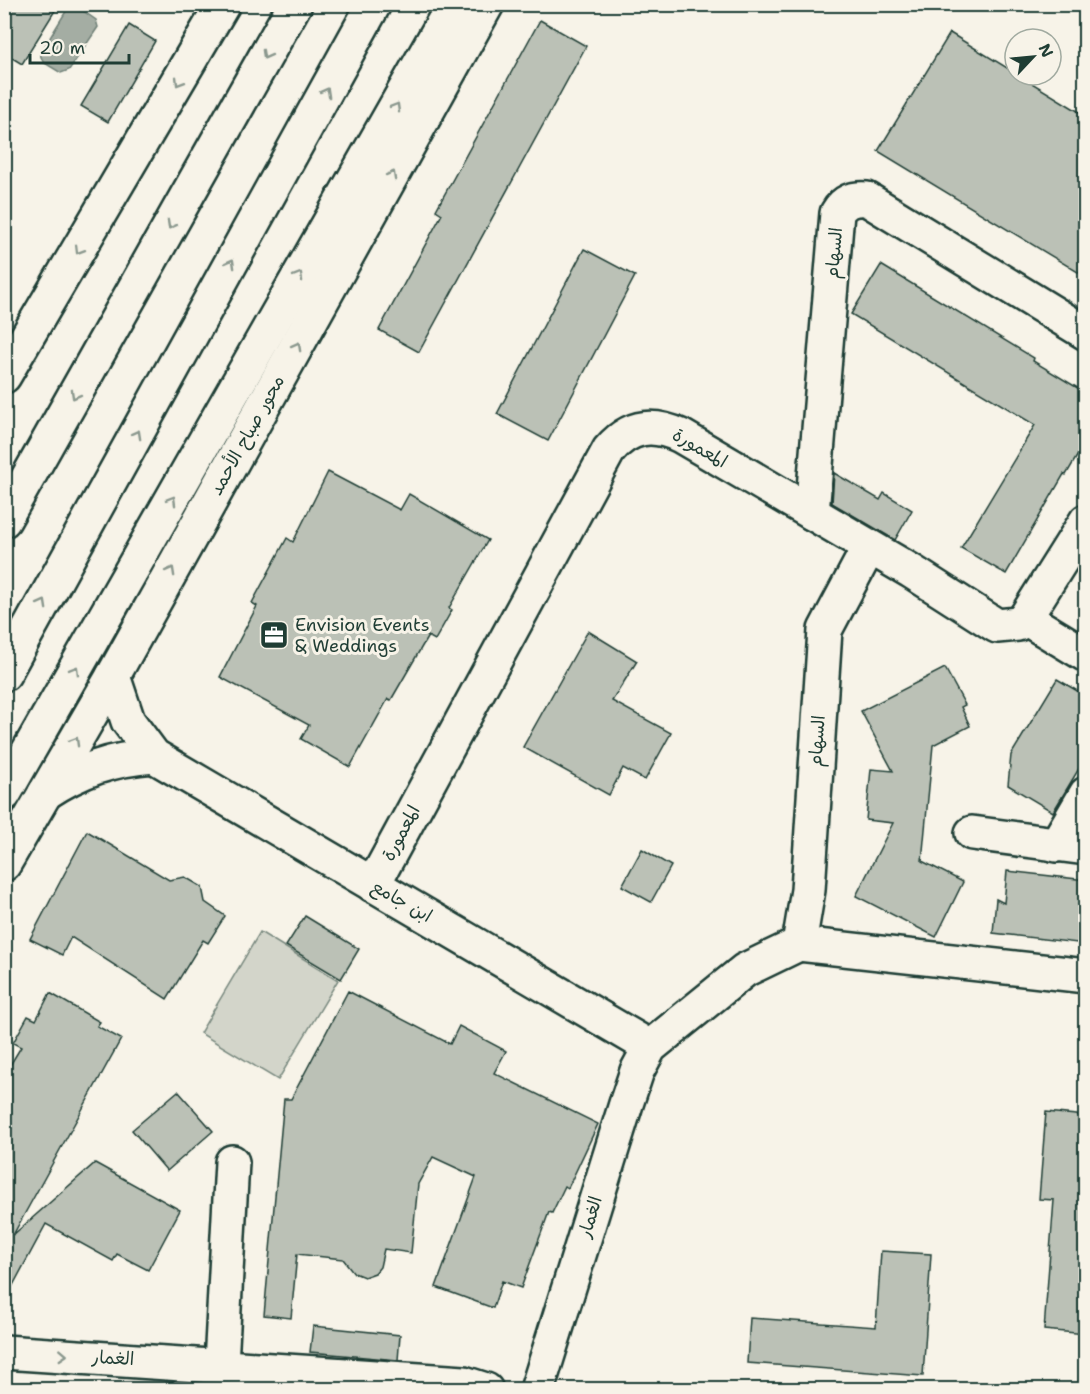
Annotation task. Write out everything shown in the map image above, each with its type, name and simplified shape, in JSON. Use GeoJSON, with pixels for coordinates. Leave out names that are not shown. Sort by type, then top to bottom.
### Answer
{"type":"FeatureCollection","features":[{"type":"Feature","properties":{"kind":"main road"},"geometry":{"type":"LineString","coordinates":[[4,520],[295,4]]}},
{"type":"Feature","properties":{"kind":"main road"},"geometry":{"type":"LineString","coordinates":[[4,674],[374,4]]}},
{"type":"Feature","properties":{"kind":"main road","name":"محور صباح الأحمد"},"geometry":{"type":"LineString","coordinates":[[4,794],[454,4]]}},
{"type":"Feature","properties":{"kind":"main road","name":"محور صباح الأحمد"},"geometry":{"type":"LineString","coordinates":[[4,864],[113,676],[487,4]]}},
{"type":"Feature","properties":{"kind":"main road"},"geometry":{"type":"LineString","coordinates":[[4,376],[213,14]]}},
{"type":"Feature","properties":{"kind":"main road","name":"السهام"},"geometry":{"type":"LineString","coordinates":[[812,513],[837,213],[842,204],[851,200],[867,199],[1086,333]]}},
{"type":"Feature","properties":{"kind":"main road","name":"المعمورة"},"geometry":{"type":"LineString","coordinates":[[373,885],[609,450],[631,430],[648,427],[665,429],[812,513],[997,626],[1018,624],[1031,610]]}},
{"type":"Feature","properties":{"kind":"main road"},"geometry":{"type":"LineString","coordinates":[[1031,610],[1086,521]]}},
{"type":"Feature","properties":{"kind":"main road","name":"السهام"},"geometry":{"type":"LineString","coordinates":[[800,944],[808,890],[825,630],[869,547]]}},
{"type":"Feature","properties":{"kind":"main road"},"geometry":{"type":"LineString","coordinates":[[1031,610],[1086,633]]}},
{"type":"Feature","properties":{"kind":"main road"},"geometry":{"type":"LineString","coordinates":[[1031,610],[1086,655]]}},
{"type":"Feature","properties":{"kind":"main road","name":"ابن جامع"},"geometry":{"type":"LineString","coordinates":[[113,676],[128,721],[154,756],[650,1047]]}},
{"type":"Feature","properties":{"kind":"main road"},"geometry":{"type":"LineString","coordinates":[[45,793],[70,777],[96,765],[124,758],[154,756]]}},
{"type":"Feature","properties":{"kind":"main road"},"geometry":{"type":"LineString","coordinates":[[972,833],[1071,847],[1086,794]]}},
{"type":"Feature","properties":{"kind":"main road"},"geometry":{"type":"LineString","coordinates":[[650,1047],[745,970],[800,944],[1086,976]]}},
{"type":"Feature","properties":{"kind":"main road","name":"الغمار"},"geometry":{"type":"LineString","coordinates":[[537,1389],[626,1104],[637,1071],[650,1047]]}},
{"type":"Feature","properties":{"kind":"main road"},"geometry":{"type":"LineString","coordinates":[[221,1365],[232,1162]]}},
{"type":"Feature","properties":{"kind":"main road","name":"الغمار"},"geometry":{"type":"LineString","coordinates":[[4,1352],[221,1365],[279,1379],[464,1383],[486,1389]]}},
{"type":"Feature","properties":{"kind":"shaded area"},"geometry":{"type":"Polygon","coordinates":[[[76,6],[96,20],[98,27],[69,70],[61,73],[43,62],[40,54],[68,8],[76,6]]]}},
{"type":"Feature","properties":{"kind":"shaded area"},"geometry":{"type":"Polygon","coordinates":[[[260,932],[338,980],[278,1080],[200,1033],[260,932]]]}},
{"type":"Feature","properties":{"kind":"building"},"geometry":{"type":"Polygon","coordinates":[[[14,4],[59,4],[22,64],[4,53],[4,19],[14,4]]]}},
{"type":"Feature","properties":{"kind":"building"},"geometry":{"type":"Polygon","coordinates":[[[540,20],[586,46],[419,352],[379,330],[442,214],[436,210],[540,20]]]}},
{"type":"Feature","properties":{"kind":"building"},"geometry":{"type":"Polygon","coordinates":[[[129,25],[155,41],[108,122],[81,106],[129,25]]]}},
{"type":"Feature","properties":{"kind":"building"},"geometry":{"type":"Polygon","coordinates":[[[950,33],[1003,65],[1003,87],[1038,87],[1086,116],[1086,277],[878,151],[950,33]]]}},
{"type":"Feature","properties":{"kind":"building"},"geometry":{"type":"Polygon","coordinates":[[[584,249],[635,276],[548,441],[497,414],[584,249]]]}},
{"type":"Feature","properties":{"kind":"building"},"geometry":{"type":"Polygon","coordinates":[[[881,265],[1034,358],[1033,361],[1086,393],[1086,441],[1066,475],[1064,474],[1006,574],[961,548],[1035,425],[851,314],[881,265]]]}},
{"type":"Feature","properties":{"kind":"building"},"geometry":{"type":"Polygon","coordinates":[[[328,472],[400,510],[409,494],[488,540],[449,608],[452,610],[435,640],[428,636],[391,700],[388,699],[350,767],[301,739],[309,725],[220,677],[257,606],[252,603],[287,538],[293,542],[328,472]]]}},
{"type":"Feature","properties":{"kind":"building"},"geometry":{"type":"Polygon","coordinates":[[[834,473],[880,500],[884,493],[912,510],[895,540],[832,503],[834,473]]]}},
{"type":"Feature","properties":{"kind":"building"},"geometry":{"type":"Polygon","coordinates":[[[588,631],[637,661],[612,701],[671,733],[645,780],[623,768],[609,795],[523,747],[588,631]]]}},
{"type":"Feature","properties":{"kind":"building"},"geometry":{"type":"Polygon","coordinates":[[[945,668],[965,705],[961,707],[970,726],[933,745],[922,861],[963,882],[936,937],[856,896],[893,823],[866,820],[871,769],[893,771],[861,711],[945,668]]]}},
{"type":"Feature","properties":{"kind":"building"},"geometry":{"type":"Polygon","coordinates":[[[1057,679],[1086,696],[1086,757],[1053,812],[1008,785],[1011,755],[1057,679]]]}},
{"type":"Feature","properties":{"kind":"building"},"geometry":{"type":"Polygon","coordinates":[[[87,831],[169,880],[185,877],[202,887],[205,902],[225,916],[208,943],[203,940],[167,999],[71,937],[62,955],[30,939],[87,831]]]}},
{"type":"Feature","properties":{"kind":"building"},"geometry":{"type":"Polygon","coordinates":[[[642,849],[671,866],[651,902],[622,886],[642,849]]]}},
{"type":"Feature","properties":{"kind":"building"},"geometry":{"type":"Polygon","coordinates":[[[1007,871],[1086,880],[1086,944],[993,933],[996,899],[1004,903],[1007,871]]]}},
{"type":"Feature","properties":{"kind":"building"},"geometry":{"type":"Polygon","coordinates":[[[305,916],[359,949],[341,979],[286,946],[305,916]]]}},
{"type":"Feature","properties":{"kind":"building"},"geometry":{"type":"Polygon","coordinates":[[[348,991],[450,1044],[459,1026],[506,1051],[494,1073],[598,1124],[568,1188],[565,1186],[552,1213],[549,1212],[521,1288],[502,1281],[493,1308],[436,1287],[476,1177],[433,1157],[418,1184],[411,1253],[384,1249],[380,1267],[375,1273],[364,1277],[354,1273],[343,1259],[297,1254],[291,1318],[264,1315],[284,1099],[291,1099],[348,991]]]}},
{"type":"Feature","properties":{"kind":"building"},"geometry":{"type":"Polygon","coordinates":[[[50,993],[100,1022],[97,1026],[121,1039],[13,1235],[95,1163],[180,1210],[148,1270],[117,1254],[113,1261],[46,1224],[4,1302],[4,1075],[21,1047],[13,1043],[28,1016],[36,1020],[50,993]]]}},
{"type":"Feature","properties":{"kind":"building"},"geometry":{"type":"Polygon","coordinates":[[[178,1091],[213,1131],[167,1171],[132,1130],[178,1091]]]}},
{"type":"Feature","properties":{"kind":"building"},"geometry":{"type":"Polygon","coordinates":[[[1046,1112],[1086,1116],[1086,1334],[1044,1330],[1054,1200],[1039,1199],[1046,1112]]]}},
{"type":"Feature","properties":{"kind":"building"},"geometry":{"type":"Polygon","coordinates":[[[881,1251],[931,1254],[923,1376],[747,1363],[750,1318],[876,1327],[881,1251]]]}},
{"type":"Feature","properties":{"kind":"building"},"geometry":{"type":"Polygon","coordinates":[[[313,1326],[400,1335],[398,1360],[310,1352],[313,1326]]]}},
{"type":"Feature","properties":{"kind":"place","name":"Envision Events & Weddings"},"geometry":{"type":"Point","coordinates":[274,635]}}]}
